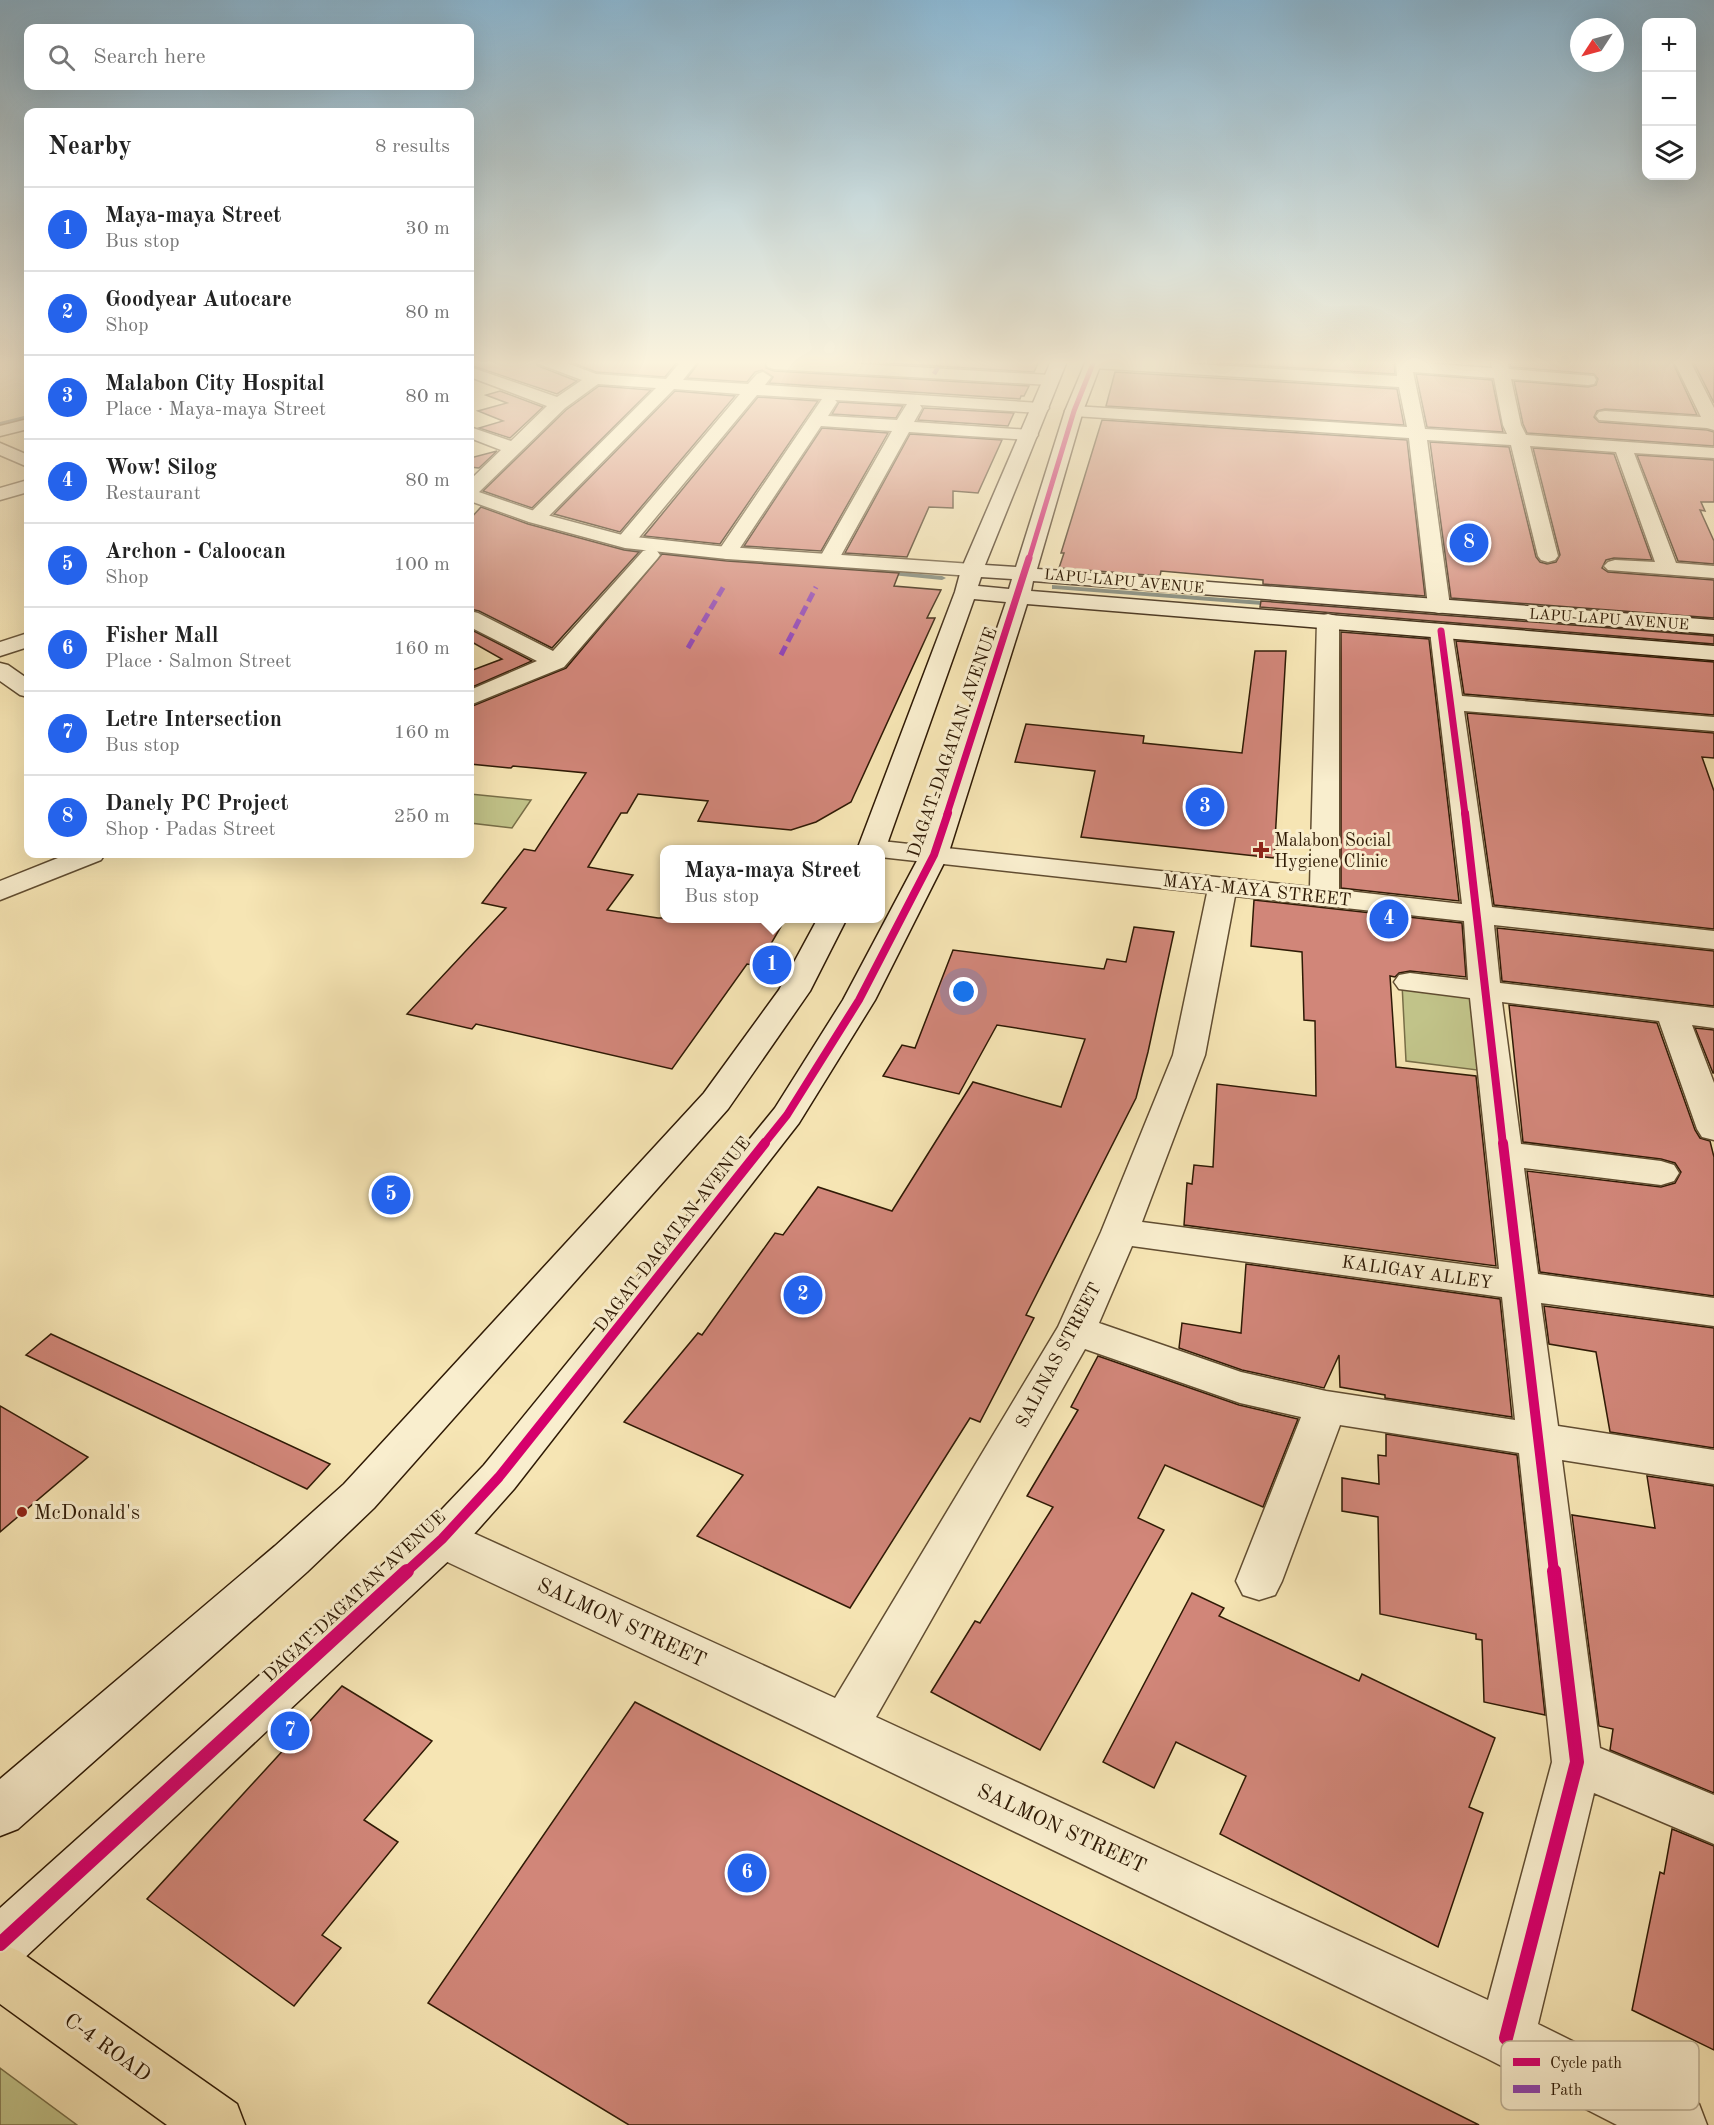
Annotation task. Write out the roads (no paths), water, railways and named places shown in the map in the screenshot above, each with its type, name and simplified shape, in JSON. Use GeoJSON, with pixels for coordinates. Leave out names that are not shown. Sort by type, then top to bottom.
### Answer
{"type":"FeatureCollection","features":[{"type":"Feature","properties":{"kind":"highway","name":"C-4 ROAD"},"geometry":{"type":"LineString","coordinates":[[0,1970],[216,2125]]}},
{"type":"Feature","properties":{"kind":"street"},"geometry":{"type":"LineString","coordinates":[[474,486],[501,460]]}},
{"type":"Feature","properties":{"kind":"street"},"geometry":{"type":"LineString","coordinates":[[536,518],[594,460]]}},
{"type":"Feature","properties":{"kind":"street"},"geometry":{"type":"LineString","coordinates":[[625,542],[693,460]]}},
{"type":"Feature","properties":{"kind":"street"},"geometry":{"type":"LineString","coordinates":[[727,553],[789,460]]}},
{"type":"Feature","properties":{"kind":"street"},"geometry":{"type":"LineString","coordinates":[[829,559],[884,460]]}},
{"type":"Feature","properties":{"kind":"street","name":"DAGAT-DAGATAN AVENUE"},"geometry":{"type":"LineString","coordinates":[[873,845],[972,570],[1018,460]]}},
{"type":"Feature","properties":{"kind":"street","name":"DAGAT-DAGATAN AVENUE"},"geometry":{"type":"LineString","coordinates":[[0,1944],[442,1539],[499,1477],[787,1115],[859,1000],[934,855],[1021,585],[1047,460]]}},
{"type":"Feature","properties":{"kind":"street"},"geometry":{"type":"LineString","coordinates":[[1420,460],[1439,606]]}},
{"type":"Feature","properties":{"kind":"street"},"geometry":{"type":"LineString","coordinates":[[1522,460],[1548,556]]}},
{"type":"Feature","properties":{"kind":"street"},"geometry":{"type":"LineString","coordinates":[[1628,460],[1668,569]]}},
{"type":"Feature","properties":{"kind":"street"},"geometry":{"type":"LineString","coordinates":[[0,494],[24,487]]}},
{"type":"Feature","properties":{"kind":"street","name":"LAPU-LAPU AVENUE"},"geometry":{"type":"LineString","coordinates":[[474,496],[536,518],[625,542],[727,553],[972,570],[1021,585],[1328,621],[1714,653]]}},
{"type":"Feature","properties":{"kind":"street"},"geometry":{"type":"LineString","coordinates":[[474,696],[556,662],[650,555]]}},
{"type":"Feature","properties":{"kind":"street"},"geometry":{"type":"LineString","coordinates":[[1615,566],[1714,572]]}},
{"type":"Feature","properties":{"kind":"street","name":"LAPU-LAPU AVENUE"},"geometry":{"type":"LineString","coordinates":[[966,592],[1021,585],[1439,606],[1714,627]]}},
{"type":"Feature","properties":{"kind":"street"},"geometry":{"type":"LineString","coordinates":[[474,620],[556,662]]}},
{"type":"Feature","properties":{"kind":"street"},"geometry":{"type":"LineString","coordinates":[[1324,897],[1328,621]]}},
{"type":"Feature","properties":{"kind":"street"},"geometry":{"type":"LineString","coordinates":[[1441,631],[1478,914],[1485,992],[1577,1762],[1506,2038]]}},
{"type":"Feature","properties":{"kind":"street"},"geometry":{"type":"LineString","coordinates":[[0,649],[24,641]]}},
{"type":"Feature","properties":{"kind":"street"},"geometry":{"type":"LineString","coordinates":[[0,670],[24,687]]}},
{"type":"Feature","properties":{"kind":"street"},"geometry":{"type":"LineString","coordinates":[[1452,703],[1714,724]]}},
{"type":"Feature","properties":{"kind":"street","name":"MAYA-MAYA STREET"},"geometry":{"type":"LineString","coordinates":[[885,850],[1714,940]]}},
{"type":"Feature","properties":{"kind":"street"},"geometry":{"type":"LineString","coordinates":[[0,891],[81,858]]}},
{"type":"Feature","properties":{"kind":"street","name":"SALINAS STREET"},"geometry":{"type":"LineString","coordinates":[[844,1726],[1076,1330],[1120,1232],[1189,1054],[1223,886]]}},
{"type":"Feature","properties":{"kind":"street"},"geometry":{"type":"LineString","coordinates":[[0,1812],[291,1559],[359,1496],[716,1101],[794,991],[830,923]]}},
{"type":"Feature","properties":{"kind":"street"},"geometry":{"type":"LineString","coordinates":[[1410,982],[1714,1018]]}},
{"type":"Feature","properties":{"kind":"street"},"geometry":{"type":"LineString","coordinates":[[1672,1013],[1714,1129]]}},
{"type":"Feature","properties":{"kind":"street"},"geometry":{"type":"LineString","coordinates":[[1506,1154],[1661,1173]]}},
{"type":"Feature","properties":{"kind":"street","name":"KALIGAY ALLEY"},"geometry":{"type":"LineString","coordinates":[[1120,1232],[1714,1312]]}},
{"type":"Feature","properties":{"kind":"street"},"geometry":{"type":"LineString","coordinates":[[1076,1330],[1122,1348],[1240,1386],[1326,1407],[1714,1467]]}},
{"type":"Feature","properties":{"kind":"street"},"geometry":{"type":"LineString","coordinates":[[1259,1581],[1326,1407]]}},
{"type":"Feature","properties":{"kind":"street","name":"SALMON STREET"},"geometry":{"type":"LineString","coordinates":[[442,1539],[1512,2041]]}},
{"type":"Feature","properties":{"kind":"street"},"geometry":{"type":"LineString","coordinates":[[1577,1762],[1714,1820]]}},
{"type":"Feature","properties":{"kind":"street","name":"SALMON STREET"},"geometry":{"type":"LineString","coordinates":[[1648,2110],[1678,2125]]}},
{"type":"Feature","properties":{"kind":"waterway"},"geometry":{"type":"LineString","coordinates":[[607,548],[862,571]]}},
{"type":"Feature","properties":{"kind":"waterway"},"geometry":{"type":"LineString","coordinates":[[882,572],[942,578]]}},
{"type":"Feature","properties":{"kind":"waterway"},"geometry":{"type":"LineString","coordinates":[[1055,587],[1275,604]]}},
{"type":"Feature","properties":{"kind":"place","name":"Danely PC Project"},"geometry":{"type":"Point","coordinates":[1469,543]}},
{"type":"Feature","properties":{"kind":"place","name":"Malabon City Hospital"},"geometry":{"type":"Point","coordinates":[1205,807]}},
{"type":"Feature","properties":{"kind":"place","name":"Malabon Social Hygiene Clinic"},"geometry":{"type":"Point","coordinates":[1261,850]}},
{"type":"Feature","properties":{"kind":"place","name":"Wow! Silog"},"geometry":{"type":"Point","coordinates":[1389,919]}},
{"type":"Feature","properties":{"kind":"place","name":"Maya-maya Street"},"geometry":{"type":"Point","coordinates":[772,965]}},
{"type":"Feature","properties":{"kind":"place","name":"Archon - Caloocan"},"geometry":{"type":"Point","coordinates":[391,1195]}},
{"type":"Feature","properties":{"kind":"place","name":"Goodyear Autocare"},"geometry":{"type":"Point","coordinates":[803,1295]}},
{"type":"Feature","properties":{"kind":"place","name":"McDonald's"},"geometry":{"type":"Point","coordinates":[22,1512]}},
{"type":"Feature","properties":{"kind":"place","name":"Letre Intersection"},"geometry":{"type":"Point","coordinates":[290,1731]}},
{"type":"Feature","properties":{"kind":"place","name":"Fisher Mall"},"geometry":{"type":"Point","coordinates":[747,1873]}}]}
